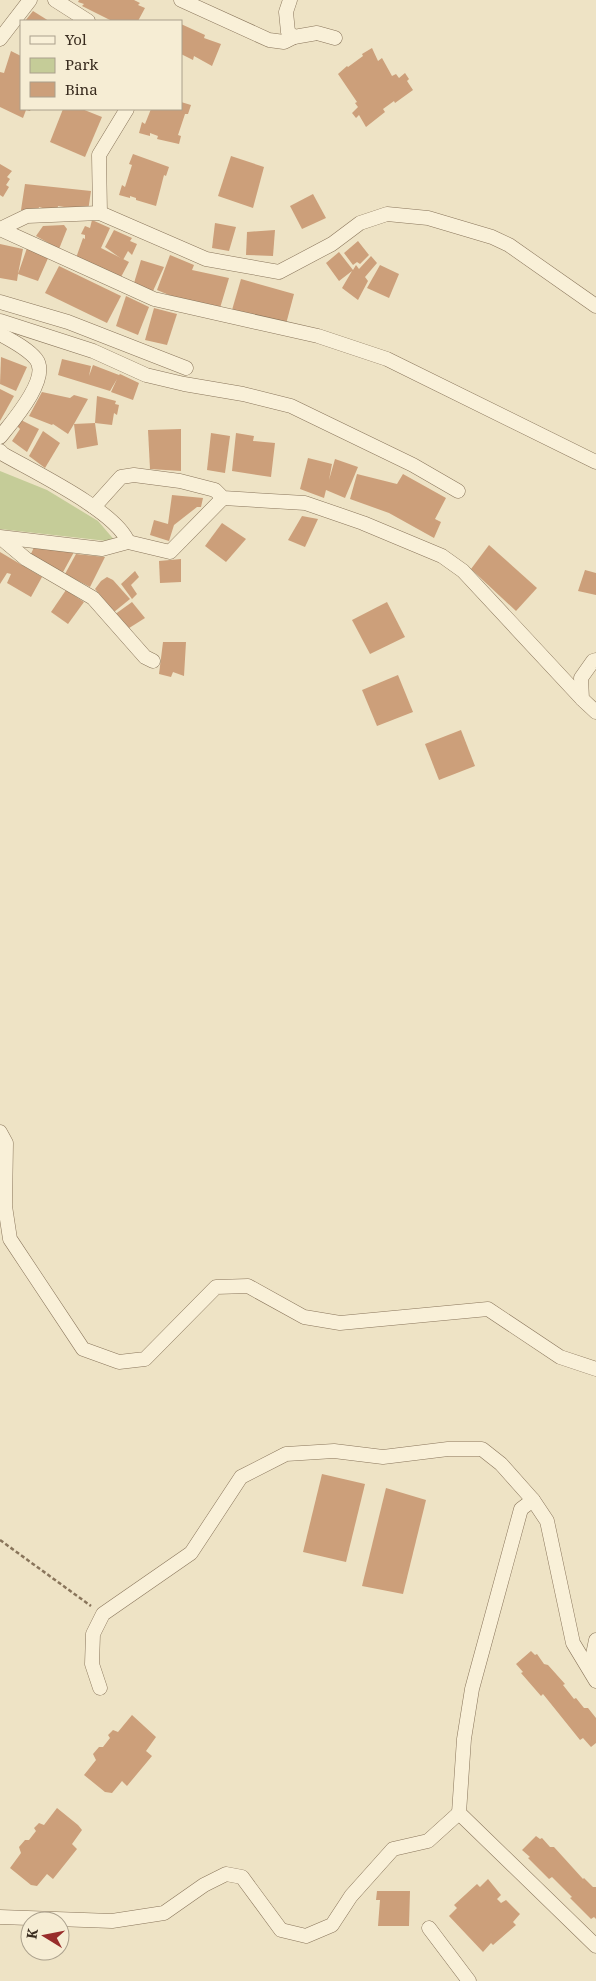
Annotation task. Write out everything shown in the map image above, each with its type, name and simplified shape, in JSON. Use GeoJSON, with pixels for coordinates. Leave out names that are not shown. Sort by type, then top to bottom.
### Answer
{"type":"FeatureCollection","features":[{"type":"Feature","properties":{"kind":"street"},"geometry":{"type":"LineString","coordinates":[[0,39],[30,0]]}},
{"type":"Feature","properties":{"kind":"street"},"geometry":{"type":"LineString","coordinates":[[55,0],[86,20]]}},
{"type":"Feature","properties":{"kind":"street"},"geometry":{"type":"LineString","coordinates":[[181,0],[269,40],[284,42],[294,37],[317,33],[335,38]]}},
{"type":"Feature","properties":{"kind":"street"},"geometry":{"type":"LineString","coordinates":[[290,0],[286,12],[288,32],[294,37]]}},
{"type":"Feature","properties":{"kind":"street"},"geometry":{"type":"LineString","coordinates":[[100,213],[99,155],[126,110]]}},
{"type":"Feature","properties":{"kind":"street"},"geometry":{"type":"LineString","coordinates":[[1,229],[27,216],[100,213],[206,259],[279,272],[332,244],[360,223],[387,214],[428,218],[492,237],[509,245],[596,306]]}},
{"type":"Feature","properties":{"kind":"street"},"geometry":{"type":"LineString","coordinates":[[1,229],[154,299],[318,336],[387,360],[596,462]]}},
{"type":"Feature","properties":{"kind":"street"},"geometry":{"type":"LineString","coordinates":[[0,302],[68,322],[186,368]]}},
{"type":"Feature","properties":{"kind":"street"},"geometry":{"type":"LineString","coordinates":[[0,321],[93,351],[146,375],[184,384],[243,394],[292,406],[413,465],[458,491]]}},
{"type":"Feature","properties":{"kind":"street"},"geometry":{"type":"LineString","coordinates":[[0,334],[18,345],[36,360],[40,370],[37,385],[0,437]]}},
{"type":"Feature","properties":{"kind":"street"},"geometry":{"type":"LineString","coordinates":[[0,451],[94,507],[125,534],[128,542]]}},
{"type":"Feature","properties":{"kind":"street"},"geometry":{"type":"LineString","coordinates":[[94,507],[121,478],[134,475],[180,481],[215,490],[223,498],[305,503],[362,523],[442,556],[463,571],[596,712]]}},
{"type":"Feature","properties":{"kind":"street"},"geometry":{"type":"LineString","coordinates":[[1,538],[102,549],[128,542],[170,552],[223,498]]}},
{"type":"Feature","properties":{"kind":"street"},"geometry":{"type":"LineString","coordinates":[[1,538],[26,559],[93,598],[145,657],[153,662]]}},
{"type":"Feature","properties":{"kind":"street"},"geometry":{"type":"LineString","coordinates":[[582,699],[581,678],[593,661],[596,660]]}},
{"type":"Feature","properties":{"kind":"street"},"geometry":{"type":"LineString","coordinates":[[0,1132],[6,1143],[4,1206],[10,1239],[83,1349],[119,1362],[145,1358],[216,1287],[248,1286],[304,1317],[340,1323],[488,1309],[560,1356],[596,1369]]}},
{"type":"Feature","properties":{"kind":"street"},"geometry":{"type":"LineString","coordinates":[[100,1688],[92,1664],[92,1657],[93,1634],[103,1614],[191,1552],[241,1477],[286,1454],[334,1451],[383,1457],[448,1449],[482,1449],[500,1464],[533,1500],[547,1520],[573,1642],[593,1675]]}},
{"type":"Feature","properties":{"kind":"street"},"geometry":{"type":"LineString","coordinates":[[0,1917],[112,1921],[164,1912],[204,1885],[226,1874],[242,1877],[281,1930],[306,1936],[332,1925],[351,1896],[394,1849],[428,1841],[459,1813],[464,1739],[472,1689],[521,1509],[533,1500]]}},
{"type":"Feature","properties":{"kind":"street"},"geometry":{"type":"LineString","coordinates":[[593,1675],[596,1640]]}},
{"type":"Feature","properties":{"kind":"street"},"geometry":{"type":"LineString","coordinates":[[459,1813],[596,1946]]}},
{"type":"Feature","properties":{"kind":"street"},"geometry":{"type":"LineString","coordinates":[[429,1928],[470,1981]]}},
{"type":"Feature","properties":{"kind":"path"},"geometry":{"type":"LineString","coordinates":[[0,1540],[103,1614]]}},
{"type":"Feature","properties":{"kind":"green space"},"geometry":{"type":"Polygon","coordinates":[[[0,471],[47,490],[98,521],[116,542],[0,529],[0,471]]]}},
{"type":"Feature","properties":{"kind":"building"},"geometry":{"type":"Polygon","coordinates":[[[79,0],[134,0],[140,3],[138,5],[145,8],[139,20],[110,20],[82,6],[84,4],[78,2],[79,0]]]}},
{"type":"Feature","properties":{"kind":"building"},"geometry":{"type":"Polygon","coordinates":[[[33,11],[47,20],[26,20],[33,11]]]}},
{"type":"Feature","properties":{"kind":"building"},"geometry":{"type":"Polygon","coordinates":[[[182,24],[205,35],[204,38],[221,44],[212,66],[194,56],[193,60],[182,54],[182,24]]]}},
{"type":"Feature","properties":{"kind":"building"},"geometry":{"type":"Polygon","coordinates":[[[372,48],[378,61],[382,58],[392,76],[396,74],[399,78],[405,73],[409,79],[407,81],[413,90],[383,109],[385,112],[366,127],[359,115],[356,118],[352,113],[358,107],[355,103],[357,102],[338,74],[372,48]]]}},
{"type":"Feature","properties":{"kind":"building"},"geometry":{"type":"Polygon","coordinates":[[[11,51],[20,56],[20,110],[26,110],[23,118],[0,107],[0,72],[4,73],[11,51]]]}},
{"type":"Feature","properties":{"kind":"building"},"geometry":{"type":"Polygon","coordinates":[[[182,102],[191,105],[188,114],[185,114],[178,135],[181,136],[179,144],[157,139],[158,136],[150,133],[150,136],[139,133],[142,122],[145,124],[151,110],[182,110],[182,102]]]}},
{"type":"Feature","properties":{"kind":"building"},"geometry":{"type":"Polygon","coordinates":[[[63,110],[84,110],[102,117],[85,157],[50,142],[63,110]]]}},
{"type":"Feature","properties":{"kind":"building"},"geometry":{"type":"Polygon","coordinates":[[[133,154],[169,167],[166,176],[164,175],[156,206],[136,200],[136,198],[130,196],[130,198],[119,195],[122,185],[125,187],[132,165],[129,164],[133,154]]]}},
{"type":"Feature","properties":{"kind":"building"},"geometry":{"type":"Polygon","coordinates":[[[231,156],[264,167],[253,208],[218,196],[231,156]]]}},
{"type":"Feature","properties":{"kind":"building"},"geometry":{"type":"Polygon","coordinates":[[[0,164],[12,171],[7,177],[10,179],[6,185],[9,187],[3,197],[0,195],[0,164]]]}},
{"type":"Feature","properties":{"kind":"building"},"geometry":{"type":"Polygon","coordinates":[[[25,184],[91,191],[88,211],[58,206],[57,212],[39,207],[38,212],[21,210],[25,184]]]}},
{"type":"Feature","properties":{"kind":"building"},"geometry":{"type":"Polygon","coordinates":[[[313,194],[326,218],[302,229],[290,206],[313,194]]]}},
{"type":"Feature","properties":{"kind":"building"},"geometry":{"type":"Polygon","coordinates":[[[92,220],[110,228],[101,248],[129,262],[121,277],[76,258],[83,238],[85,239],[85,235],[81,234],[85,226],[90,228],[92,220]]]}},
{"type":"Feature","properties":{"kind":"building"},"geometry":{"type":"Polygon","coordinates":[[[215,223],[236,227],[229,251],[212,248],[215,223]]]}},
{"type":"Feature","properties":{"kind":"building"},"geometry":{"type":"Polygon","coordinates":[[[64,225],[67,229],[59,249],[36,236],[43,226],[64,225]]]}},
{"type":"Feature","properties":{"kind":"building"},"geometry":{"type":"Polygon","coordinates":[[[114,230],[132,238],[130,241],[137,244],[132,255],[128,251],[123,260],[105,247],[114,230]]]}},
{"type":"Feature","properties":{"kind":"building"},"geometry":{"type":"Polygon","coordinates":[[[275,230],[273,256],[246,255],[247,232],[275,230]]]}},
{"type":"Feature","properties":{"kind":"building"},"geometry":{"type":"Polygon","coordinates":[[[358,241],[369,255],[360,264],[357,262],[353,265],[344,253],[358,241]]]}},
{"type":"Feature","properties":{"kind":"building"},"geometry":{"type":"Polygon","coordinates":[[[0,244],[23,249],[17,281],[0,278],[0,244]]]}},
{"type":"Feature","properties":{"kind":"building"},"geometry":{"type":"Polygon","coordinates":[[[27,248],[49,256],[38,281],[18,274],[27,248]]]}},
{"type":"Feature","properties":{"kind":"building"},"geometry":{"type":"Polygon","coordinates":[[[339,252],[353,270],[356,265],[359,269],[371,256],[377,263],[365,277],[368,281],[358,300],[342,288],[352,271],[339,281],[326,263],[339,252]]]}},
{"type":"Feature","properties":{"kind":"building"},"geometry":{"type":"Polygon","coordinates":[[[170,255],[194,265],[192,270],[229,278],[220,308],[181,300],[157,290],[170,255]]]}},
{"type":"Feature","properties":{"kind":"building"},"geometry":{"type":"Polygon","coordinates":[[[141,260],[164,267],[153,291],[134,283],[141,260]]]}},
{"type":"Feature","properties":{"kind":"building"},"geometry":{"type":"Polygon","coordinates":[[[380,265],[399,274],[389,298],[367,288],[380,265]]]}},
{"type":"Feature","properties":{"kind":"building"},"geometry":{"type":"Polygon","coordinates":[[[59,266],[121,296],[107,323],[45,293],[59,266]]]}},
{"type":"Feature","properties":{"kind":"building"},"geometry":{"type":"Polygon","coordinates":[[[241,279],[294,294],[286,324],[232,310],[241,279]]]}},
{"type":"Feature","properties":{"kind":"building"},"geometry":{"type":"Polygon","coordinates":[[[126,296],[149,307],[138,335],[116,326],[126,296]]]}},
{"type":"Feature","properties":{"kind":"building"},"geometry":{"type":"Polygon","coordinates":[[[154,308],[177,314],[167,345],[145,340],[154,308]]]}},
{"type":"Feature","properties":{"kind":"building"},"geometry":{"type":"Polygon","coordinates":[[[1,357],[27,367],[16,391],[0,384],[1,357]]]}},
{"type":"Feature","properties":{"kind":"building"},"geometry":{"type":"Polygon","coordinates":[[[62,359],[91,366],[89,376],[93,365],[139,383],[133,400],[111,392],[117,379],[110,391],[58,375],[62,359]]]}},
{"type":"Feature","properties":{"kind":"building"},"geometry":{"type":"Polygon","coordinates":[[[0,389],[14,396],[0,421],[0,389]]]}},
{"type":"Feature","properties":{"kind":"building"},"geometry":{"type":"Polygon","coordinates":[[[42,392],[70,398],[74,395],[88,399],[68,434],[53,424],[29,416],[42,392]]]}},
{"type":"Feature","properties":{"kind":"building"},"geometry":{"type":"Polygon","coordinates":[[[97,396],[116,401],[115,404],[119,405],[117,415],[114,413],[112,425],[95,423],[97,396]]]}},
{"type":"Feature","properties":{"kind":"building"},"geometry":{"type":"Polygon","coordinates":[[[21,420],[39,429],[27,452],[12,441],[20,429],[16,425],[21,420]]]}},
{"type":"Feature","properties":{"kind":"building"},"geometry":{"type":"Polygon","coordinates":[[[95,423],[98,445],[77,449],[74,424],[95,423]]]}},
{"type":"Feature","properties":{"kind":"building"},"geometry":{"type":"Polygon","coordinates":[[[181,429],[181,471],[150,469],[148,430],[181,429]]]}},
{"type":"Feature","properties":{"kind":"building"},"geometry":{"type":"Polygon","coordinates":[[[43,431],[60,443],[45,468],[29,456],[43,431]]]}},
{"type":"Feature","properties":{"kind":"building"},"geometry":{"type":"Polygon","coordinates":[[[211,433],[230,436],[225,473],[207,470],[211,433]]]}},
{"type":"Feature","properties":{"kind":"building"},"geometry":{"type":"Polygon","coordinates":[[[236,433],[254,436],[253,441],[275,443],[271,477],[232,471],[236,433]]]}},
{"type":"Feature","properties":{"kind":"building"},"geometry":{"type":"Polygon","coordinates":[[[308,458],[332,464],[329,480],[335,459],[358,467],[345,498],[326,490],[324,498],[300,489],[308,458]]]}},
{"type":"Feature","properties":{"kind":"building"},"geometry":{"type":"Polygon","coordinates":[[[357,474],[397,484],[403,474],[446,498],[435,519],[441,522],[434,538],[389,513],[350,499],[357,474]]]}},
{"type":"Feature","properties":{"kind":"building"},"geometry":{"type":"Polygon","coordinates":[[[172,495],[203,498],[201,507],[197,507],[174,525],[169,541],[150,535],[154,520],[168,524],[172,495]]]}},
{"type":"Feature","properties":{"kind":"building"},"geometry":{"type":"Polygon","coordinates":[[[302,516],[318,519],[305,547],[288,540],[302,516]]]}},
{"type":"Feature","properties":{"kind":"building"},"geometry":{"type":"Polygon","coordinates":[[[222,523],[246,539],[226,562],[205,546],[222,523]]]}},
{"type":"Feature","properties":{"kind":"building"},"geometry":{"type":"Polygon","coordinates":[[[35,545],[74,552],[62,574],[30,556],[35,545]]]}},
{"type":"Feature","properties":{"kind":"building"},"geometry":{"type":"Polygon","coordinates":[[[489,545],[537,588],[516,611],[471,569],[489,545]]]}},
{"type":"Feature","properties":{"kind":"building"},"geometry":{"type":"Polygon","coordinates":[[[0,552],[42,577],[31,597],[7,583],[11,574],[7,573],[0,584],[0,552]]]}},
{"type":"Feature","properties":{"kind":"building"},"geometry":{"type":"Polygon","coordinates":[[[76,554],[105,557],[90,587],[65,574],[76,554]]]}},
{"type":"Feature","properties":{"kind":"building"},"geometry":{"type":"Polygon","coordinates":[[[181,559],[181,582],[160,583],[159,561],[181,559]]]}},
{"type":"Feature","properties":{"kind":"building"},"geometry":{"type":"Polygon","coordinates":[[[585,570],[596,573],[596,595],[578,591],[585,570]]]}},
{"type":"Feature","properties":{"kind":"building"},"geometry":{"type":"Polygon","coordinates":[[[135,571],[139,577],[131,585],[137,594],[132,599],[121,584],[135,571]]]}},
{"type":"Feature","properties":{"kind":"building"},"geometry":{"type":"Polygon","coordinates":[[[107,577],[113,580],[130,599],[114,612],[95,589],[107,577]]]}},
{"type":"Feature","properties":{"kind":"building"},"geometry":{"type":"Polygon","coordinates":[[[66,590],[84,602],[68,624],[51,612],[66,590]]]}},
{"type":"Feature","properties":{"kind":"building"},"geometry":{"type":"Polygon","coordinates":[[[132,602],[145,618],[126,630],[114,615],[132,602]]]}},
{"type":"Feature","properties":{"kind":"building"},"geometry":{"type":"Polygon","coordinates":[[[387,602],[405,637],[370,654],[352,620],[387,602]]]}},
{"type":"Feature","properties":{"kind":"building"},"geometry":{"type":"Polygon","coordinates":[[[163,642],[186,642],[184,676],[173,672],[171,677],[159,674],[163,642]]]}},
{"type":"Feature","properties":{"kind":"building"},"geometry":{"type":"Polygon","coordinates":[[[398,675],[413,712],[377,726],[362,690],[398,675]]]}},
{"type":"Feature","properties":{"kind":"building"},"geometry":{"type":"Polygon","coordinates":[[[461,730],[475,766],[439,780],[425,744],[461,730]]]}},
{"type":"Feature","properties":{"kind":"building"},"geometry":{"type":"Polygon","coordinates":[[[322,1474],[365,1484],[346,1562],[303,1552],[322,1474]]]}},
{"type":"Feature","properties":{"kind":"building"},"geometry":{"type":"Polygon","coordinates":[[[386,1488],[426,1500],[403,1594],[362,1586],[386,1488]]]}},
{"type":"Feature","properties":{"kind":"building"},"geometry":{"type":"Polygon","coordinates":[[[531,1651],[535,1655],[537,1654],[544,1664],[548,1665],[565,1684],[563,1685],[574,1699],[576,1698],[584,1708],[588,1708],[596,1718],[596,1743],[591,1747],[583,1738],[580,1740],[543,1694],[541,1696],[521,1673],[523,1672],[516,1664],[531,1651]]]}},
{"type":"Feature","properties":{"kind":"building"},"geometry":{"type":"Polygon","coordinates":[[[132,1715],[156,1737],[146,1751],[152,1756],[127,1786],[122,1781],[112,1793],[105,1792],[84,1775],[96,1760],[93,1754],[99,1747],[103,1747],[110,1738],[108,1735],[113,1730],[118,1732],[132,1715]]]}},
{"type":"Feature","properties":{"kind":"building"},"geometry":{"type":"Polygon","coordinates":[[[57,1808],[82,1830],[72,1844],[77,1849],[53,1879],[47,1874],[37,1886],[31,1885],[10,1868],[21,1853],[19,1847],[25,1840],[29,1840],[36,1831],[34,1828],[39,1823],[44,1825],[57,1808]]]}},
{"type":"Feature","properties":{"kind":"building"},"geometry":{"type":"Polygon","coordinates":[[[536,1836],[540,1839],[542,1838],[550,1847],[554,1847],[583,1879],[593,1887],[596,1887],[596,1919],[594,1917],[591,1919],[552,1877],[549,1879],[522,1850],[536,1836]]]}},
{"type":"Feature","properties":{"kind":"building"},"geometry":{"type":"Polygon","coordinates":[[[488,1879],[501,1895],[497,1899],[501,1903],[506,1900],[520,1914],[513,1922],[516,1925],[493,1945],[491,1943],[483,1952],[449,1916],[457,1908],[454,1905],[477,1884],[480,1887],[488,1879]]]}},
{"type":"Feature","properties":{"kind":"building"},"geometry":{"type":"Polygon","coordinates":[[[377,1891],[410,1891],[409,1926],[378,1926],[380,1900],[376,1900],[377,1891]]]}}]}
